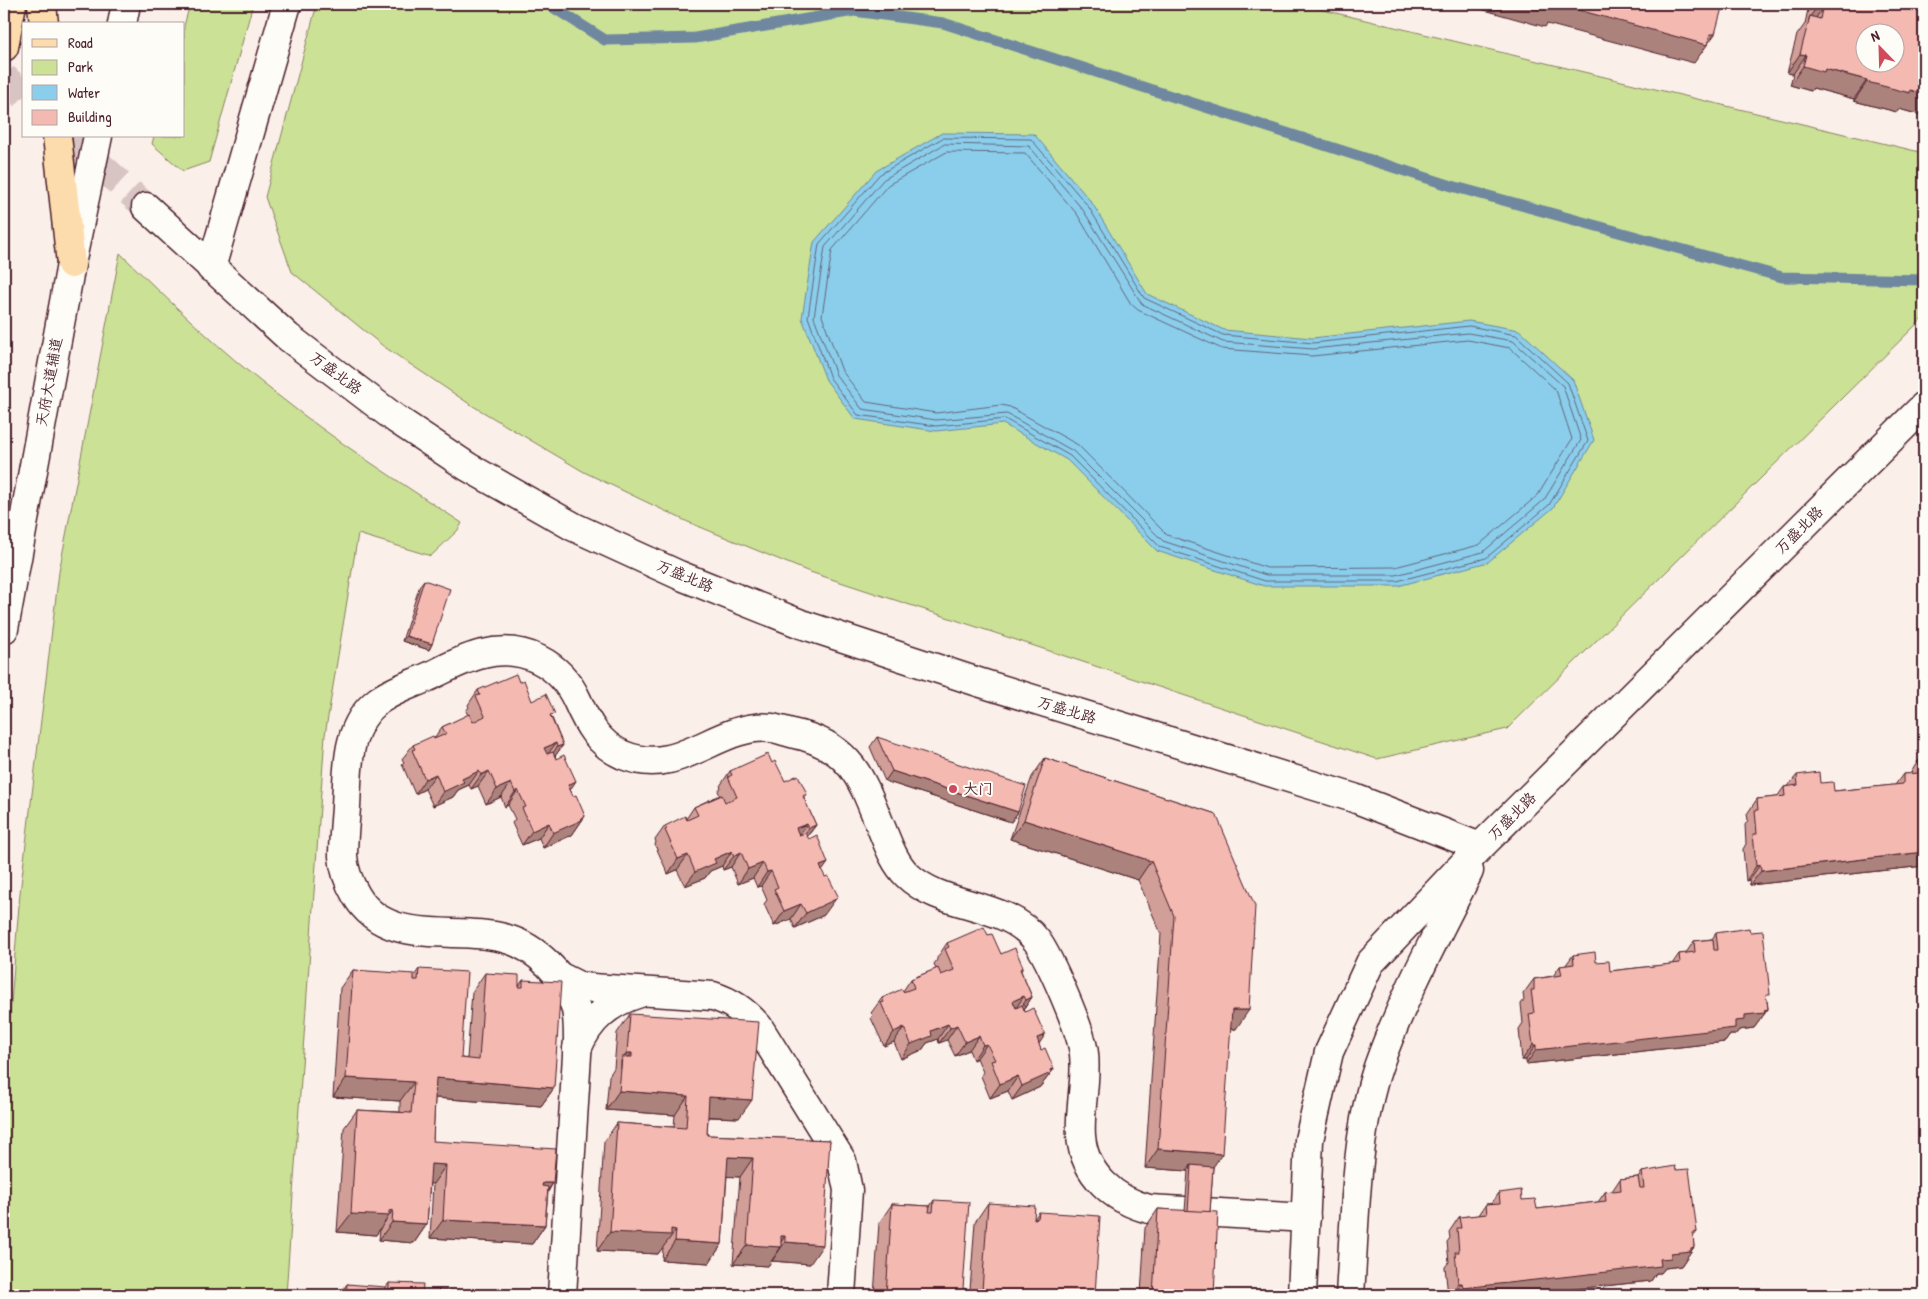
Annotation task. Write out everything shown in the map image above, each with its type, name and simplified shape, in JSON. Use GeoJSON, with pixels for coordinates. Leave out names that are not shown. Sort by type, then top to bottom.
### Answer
{"type":"FeatureCollection","features":[{"type":"Feature","properties":{"kind":"main road"},"geometry":{"type":"LineString","coordinates":[[4,47],[12,4]]}},
{"type":"Feature","properties":{"kind":"main road"},"geometry":{"type":"LineString","coordinates":[[42,4],[44,22]]}},
{"type":"Feature","properties":{"kind":"main road"},"geometry":{"type":"LineString","coordinates":[[57,138],[71,264]]}},
{"type":"Feature","properties":{"kind":"street"},"geometry":{"type":"LineString","coordinates":[[122,22],[126,4]]}},
{"type":"Feature","properties":{"kind":"street"},"geometry":{"type":"LineString","coordinates":[[211,268],[287,4]]}},
{"type":"Feature","properties":{"kind":"street","name":"天府大道辅道"},"geometry":{"type":"LineString","coordinates":[[4,629],[71,264],[98,138]]}},
{"type":"Feature","properties":{"kind":"street","name":"万盛北路"},"geometry":{"type":"LineString","coordinates":[[146,207],[288,337],[396,419],[468,467],[574,527],[644,559],[802,624],[978,682],[1354,798],[1480,847],[1924,406]]}},
{"type":"Feature","properties":{"kind":"street"},"geometry":{"type":"LineString","coordinates":[[562,1295],[578,1049],[575,1006],[568,990],[558,975],[533,952],[508,939],[404,929],[382,921],[361,904],[344,867],[349,756],[354,735],[361,721],[380,700],[484,654],[510,650],[522,652],[548,664],[561,675],[568,684],[594,733],[612,749],[636,759],[665,761],[744,729],[760,728],[775,728],[819,741],[836,750],[853,766],[894,856],[901,869],[912,880],[940,895],[1007,917],[1027,930],[1038,942],[1046,956],[1082,1041],[1085,1069],[1082,1139],[1087,1159],[1103,1184],[1116,1196],[1131,1204],[1148,1209],[1306,1218]]}},
{"type":"Feature","properties":{"kind":"street"},"geometry":{"type":"LineString","coordinates":[[1302,1295],[1309,1140],[1329,1052],[1370,963],[1480,847]]}},
{"type":"Feature","properties":{"kind":"street"},"geometry":{"type":"LineString","coordinates":[[1350,1295],[1361,1144],[1378,1068],[1414,983],[1480,847]]}},
{"type":"Feature","properties":{"kind":"street"},"geometry":{"type":"LineString","coordinates":[[558,975],[579,986],[592,988],[712,996],[740,1008],[758,1026],[842,1161],[848,1190],[841,1295]]}},
{"type":"Feature","properties":{"kind":"street"},"geometry":{"type":"LineString","coordinates":[[578,1049],[583,1034],[600,1013],[620,1000],[651,992]]}},
{"type":"Feature","properties":{"kind":"green space"},"geometry":{"type":"Polygon","coordinates":[[[190,4],[253,4],[209,162],[183,171],[152,144],[154,138],[185,138],[185,22],[190,4]]]}},
{"type":"Feature","properties":{"kind":"green space"},"geometry":{"type":"Polygon","coordinates":[[[317,4],[1298,4],[1924,153],[1924,317],[1507,729],[1377,759],[807,571],[688,522],[584,472],[468,403],[383,346],[292,272],[265,197],[317,4]]]}},
{"type":"Feature","properties":{"kind":"green space"},"geometry":{"type":"Polygon","coordinates":[[[120,253],[215,343],[275,393],[343,444],[462,523],[458,530],[431,556],[358,534],[325,735],[286,1295],[4,1295],[4,1088],[20,893],[59,572],[120,253]]]}},
{"type":"Feature","properties":{"kind":"water"},"geometry":{"type":"Polygon","coordinates":[[[942,133],[1034,134],[1092,203],[1147,294],[1224,330],[1312,338],[1469,321],[1519,330],[1573,380],[1594,440],[1553,508],[1488,562],[1398,586],[1264,586],[1157,551],[1067,460],[1003,424],[936,431],[855,419],[826,380],[802,318],[814,242],[876,171],[942,133]]]}},
{"type":"Feature","properties":{"kind":"building"},"geometry":{"type":"Polygon","coordinates":[[[1542,4],[1723,4],[1715,34],[1710,34],[1707,45],[1560,5],[1559,8],[1542,4]]]}},
{"type":"Feature","properties":{"kind":"building"},"geometry":{"type":"Polygon","coordinates":[[[1818,4],[1897,4],[1924,11],[1924,94],[1910,90],[1910,93],[1825,69],[1824,72],[1803,66],[1806,55],[1800,54],[1810,16],[1820,19],[1822,9],[1817,7],[1818,4]]]}},
{"type":"Feature","properties":{"kind":"building"},"geometry":{"type":"Polygon","coordinates":[[[424,580],[450,589],[432,644],[406,636],[424,580]]]}},
{"type":"Feature","properties":{"kind":"building"},"geometry":{"type":"Polygon","coordinates":[[[516,674],[519,682],[524,680],[532,701],[546,694],[555,714],[550,715],[563,745],[557,747],[556,743],[544,748],[547,754],[553,752],[556,759],[564,755],[576,781],[568,785],[573,796],[576,795],[585,816],[581,818],[582,820],[553,833],[549,823],[532,831],[522,808],[526,807],[518,790],[515,792],[511,783],[497,789],[489,771],[481,775],[479,771],[462,779],[464,782],[443,792],[436,774],[425,779],[412,750],[415,749],[413,745],[433,736],[434,739],[446,734],[442,727],[469,714],[473,722],[485,716],[476,696],[480,695],[478,690],[516,674]]]}},
{"type":"Feature","properties":{"kind":"building"},"geometry":{"type":"Polygon","coordinates":[[[877,737],[1026,786],[1018,812],[892,771],[877,737]]]}},
{"type":"Feature","properties":{"kind":"building"},"geometry":{"type":"Polygon","coordinates":[[[768,754],[772,763],[775,761],[785,781],[798,775],[807,794],[803,796],[816,825],[809,828],[807,824],[796,828],[799,835],[805,833],[809,839],[817,835],[828,863],[820,866],[825,877],[828,876],[838,896],[834,900],[806,913],[801,904],[784,911],[774,889],[778,887],[771,871],[767,872],[763,863],[748,869],[741,852],[734,856],[732,851],[714,859],[716,863],[695,872],[688,855],[678,859],[665,830],[667,829],[665,826],[685,816],[687,820],[698,815],[694,807],[722,795],[725,802],[737,797],[728,777],[732,775],[730,771],[768,754]]]}},
{"type":"Feature","properties":{"kind":"building"},"geometry":{"type":"Polygon","coordinates":[[[1045,758],[1216,814],[1255,906],[1249,1010],[1232,1010],[1222,1154],[1158,1149],[1174,916],[1151,861],[1024,820],[1045,758]]]}},
{"type":"Feature","properties":{"kind":"building"},"geometry":{"type":"Polygon","coordinates":[[[1918,761],[1924,761],[1924,852],[1761,871],[1760,865],[1756,866],[1753,834],[1757,834],[1755,810],[1758,810],[1757,799],[1785,796],[1784,787],[1798,785],[1797,775],[1819,772],[1820,783],[1833,782],[1834,791],[1903,784],[1903,774],[1919,773],[1918,761]]]}},
{"type":"Feature","properties":{"kind":"building"},"geometry":{"type":"Polygon","coordinates":[[[984,927],[988,935],[992,934],[1001,954],[1015,948],[1023,967],[1020,969],[1032,997],[1026,1000],[1024,996],[1013,1001],[1016,1008],[1022,1005],[1025,1012],[1033,1008],[1045,1035],[1037,1038],[1041,1050],[1045,1048],[1054,1069],[1050,1070],[1051,1073],[1022,1086],[1018,1076],[1000,1084],[991,1061],[995,1060],[987,1044],[983,1045],[979,1036],[965,1042],[957,1025],[950,1028],[948,1024],[931,1031],[932,1036],[911,1044],[904,1027],[894,1032],[881,1003],[884,1002],[882,998],[902,989],[903,992],[914,988],[911,979],[938,968],[941,975],[954,970],[945,949],[949,947],[947,943],[984,927]]]}},
{"type":"Feature","properties":{"kind":"building"},"geometry":{"type":"Polygon","coordinates":[[[1749,928],[1750,932],[1763,931],[1770,994],[1766,994],[1768,1009],[1764,1010],[1765,1013],[1745,1015],[1745,1020],[1735,1021],[1735,1028],[1536,1050],[1536,1045],[1533,1045],[1529,1014],[1534,1013],[1531,990],[1534,990],[1534,979],[1562,975],[1560,966],[1574,964],[1573,955],[1595,952],[1596,962],[1609,961],[1610,971],[1680,963],[1679,954],[1695,952],[1694,941],[1713,939],[1714,950],[1718,950],[1716,933],[1749,928]]]}},
{"type":"Feature","properties":{"kind":"building"},"geometry":{"type":"Polygon","coordinates":[[[419,969],[467,972],[461,1058],[479,1060],[485,973],[519,975],[519,987],[523,987],[523,980],[561,982],[554,1088],[436,1078],[433,1141],[556,1149],[553,1183],[543,1183],[542,1186],[548,1187],[545,1225],[443,1220],[446,1165],[431,1164],[427,1224],[392,1222],[393,1210],[389,1211],[389,1216],[351,1214],[357,1110],[411,1113],[414,1082],[346,1078],[353,970],[414,974],[414,980],[418,980],[419,969]]]}},
{"type":"Feature","properties":{"kind":"building"},"geometry":{"type":"Polygon","coordinates":[[[630,1014],[759,1022],[752,1100],[709,1097],[707,1135],[830,1140],[823,1245],[785,1242],[785,1236],[781,1236],[781,1247],[747,1245],[753,1158],[728,1157],[722,1244],[675,1241],[676,1230],[671,1229],[671,1235],[610,1232],[617,1123],[686,1128],[688,1096],[619,1091],[622,1057],[632,1057],[632,1053],[627,1053],[630,1014]]]}},
{"type":"Feature","properties":{"kind":"building"},"geometry":{"type":"Polygon","coordinates":[[[1191,1165],[1213,1167],[1210,1212],[1188,1211],[1191,1165]]]}},
{"type":"Feature","properties":{"kind":"building"},"geometry":{"type":"Polygon","coordinates":[[[1675,1166],[1676,1170],[1689,1169],[1697,1232],[1693,1233],[1694,1247],[1691,1248],[1691,1251],[1671,1253],[1671,1258],[1660,1259],[1661,1266],[1463,1288],[1462,1283],[1458,1283],[1455,1252],[1459,1252],[1457,1228],[1461,1228],[1459,1217],[1487,1214],[1486,1204],[1500,1203],[1499,1193],[1521,1190],[1522,1200],[1535,1199],[1537,1209],[1606,1201],[1605,1192],[1621,1190],[1620,1179],[1638,1177],[1640,1188],[1644,1188],[1642,1172],[1675,1166]]]}},
{"type":"Feature","properties":{"kind":"building"},"geometry":{"type":"Polygon","coordinates":[[[934,1200],[969,1202],[963,1289],[982,1291],[988,1203],[1035,1206],[1034,1219],[1038,1218],[1039,1212],[1100,1216],[1095,1295],[886,1295],[892,1204],[930,1206],[929,1212],[933,1212],[934,1200]]]}},
{"type":"Feature","properties":{"kind":"building"},"geometry":{"type":"Polygon","coordinates":[[[1158,1209],[1218,1212],[1214,1295],[1153,1295],[1158,1209]]]}},
{"type":"Feature","properties":{"kind":"building"},"geometry":{"type":"Polygon","coordinates":[[[389,1283],[423,1284],[422,1295],[346,1295],[347,1284],[385,1287],[384,1293],[389,1293],[389,1283]]]}},
{"type":"Feature","properties":{"kind":"building"},"geometry":{"type":"Polygon","coordinates":[[[438,1290],[521,1295],[438,1295],[438,1290]]]}},
{"type":"Feature","properties":{"kind":"waterway"},"geometry":{"type":"LineString","coordinates":[[548,4],[605,40],[695,38],[854,11],[943,23],[1452,186],[1782,277],[1924,280]]}},
{"type":"Feature","properties":{"kind":"tunnel"},"geometry":{"type":"LineString","coordinates":[[4,77],[22,94]]}},
{"type":"Feature","properties":{"kind":"tunnel"},"geometry":{"type":"LineString","coordinates":[[70,138],[146,207]]}},
{"type":"Feature","properties":{"kind":"place","name":"大门"},"geometry":{"type":"Point","coordinates":[953,789]}}]}
